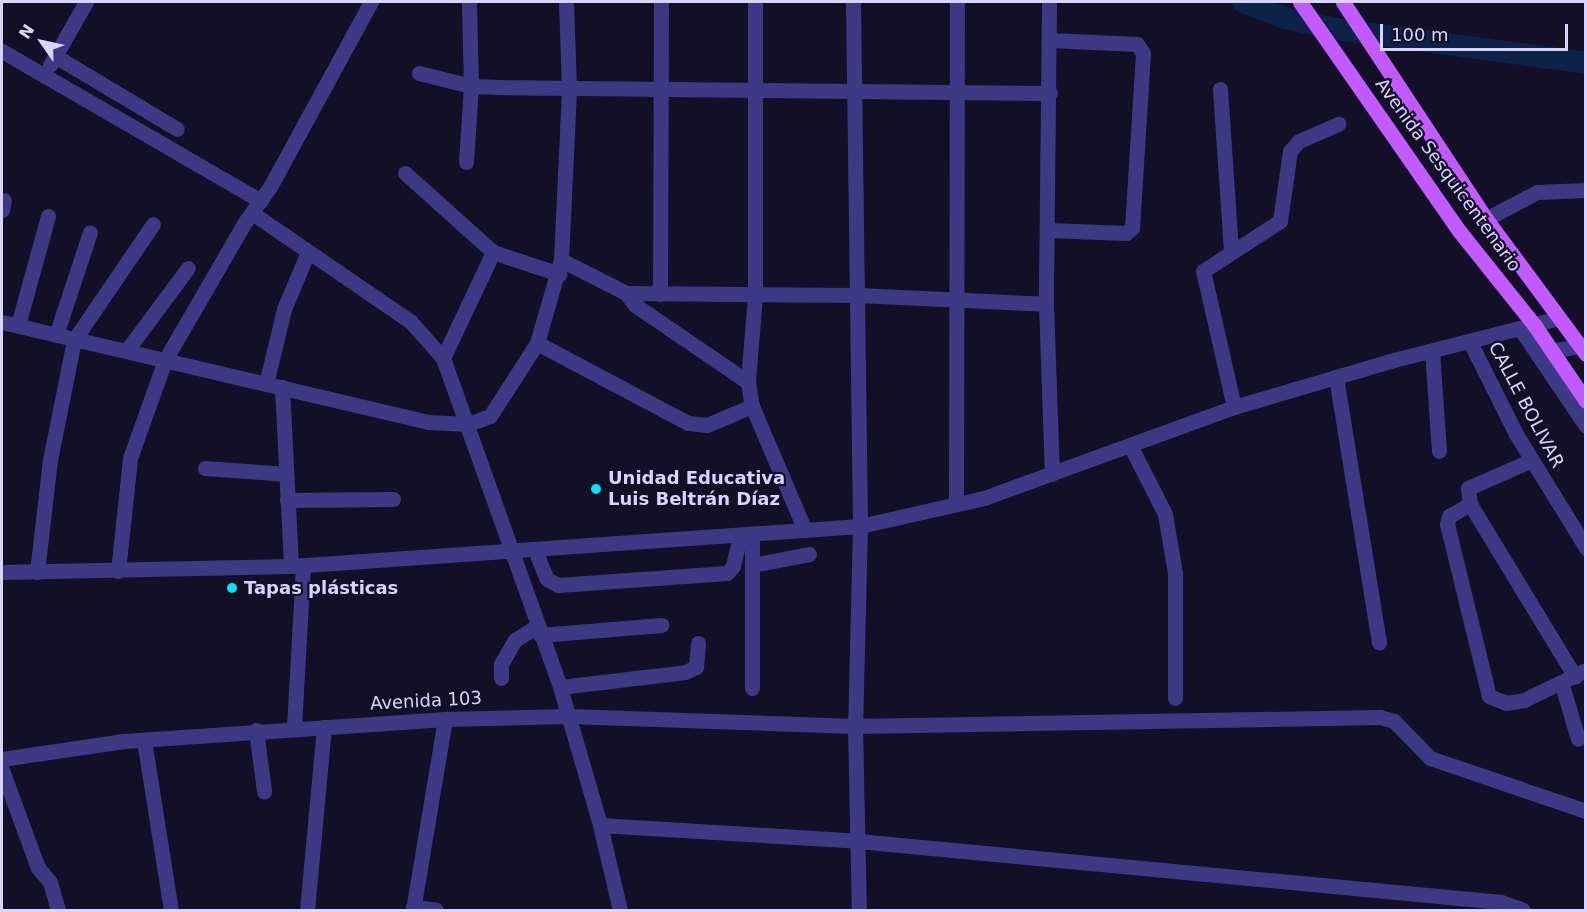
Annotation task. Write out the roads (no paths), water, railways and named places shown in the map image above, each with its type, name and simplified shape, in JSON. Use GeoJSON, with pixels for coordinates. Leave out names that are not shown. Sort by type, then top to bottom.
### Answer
{"type":"FeatureCollection","features":[{"type":"Feature","properties":{"kind":"main road","name":"Avenida Sesquicentenario"},"geometry":{"type":"LineString","coordinates":[[1300,2],[1528,328],[1551,351],[1586,401]]}},
{"type":"Feature","properties":{"kind":"main road","name":"Avenida Sesquicentenario"},"geometry":{"type":"LineString","coordinates":[[1343,2],[1390,69],[1486,219],[1584,348]]}},
{"type":"Feature","properties":{"kind":"street"},"geometry":{"type":"LineString","coordinates":[[44,75],[86,2]]}},
{"type":"Feature","properties":{"kind":"street"},"geometry":{"type":"LineString","coordinates":[[118,571],[129,458],[165,360],[256,207],[371,2]]}},
{"type":"Feature","properties":{"kind":"street"},"geometry":{"type":"LineString","coordinates":[[466,162],[471,86],[469,2]]}},
{"type":"Feature","properties":{"kind":"street"},"geometry":{"type":"LineString","coordinates":[[2,322],[428,422],[468,424],[490,416],[537,344],[560,267],[569,88],[566,2]]}},
{"type":"Feature","properties":{"kind":"street"},"geometry":{"type":"LineString","coordinates":[[660,294],[661,2]]}},
{"type":"Feature","properties":{"kind":"street"},"geometry":{"type":"LineString","coordinates":[[755,2],[755,296],[748,382],[752,406],[805,530]]}},
{"type":"Feature","properties":{"kind":"street"},"geometry":{"type":"LineString","coordinates":[[853,2],[852,91],[858,295],[860,526],[855,726],[859,910]]}},
{"type":"Feature","properties":{"kind":"street"},"geometry":{"type":"LineString","coordinates":[[956,504],[954,298],[957,2]]}},
{"type":"Feature","properties":{"kind":"street"},"geometry":{"type":"LineString","coordinates":[[1049,2],[1049,230],[1046,304],[1052,474]]}},
{"type":"Feature","properties":{"kind":"street"},"geometry":{"type":"LineString","coordinates":[[1049,230],[1126,233],[1132,228],[1143,53],[1137,44],[1050,40]]}},
{"type":"Feature","properties":{"kind":"street"},"geometry":{"type":"LineString","coordinates":[[2,51],[256,207],[308,252],[411,322],[443,358],[560,687],[600,825],[620,910]]}},
{"type":"Feature","properties":{"kind":"street"},"geometry":{"type":"LineString","coordinates":[[55,56],[177,129]]}},
{"type":"Feature","properties":{"kind":"street"},"geometry":{"type":"LineString","coordinates":[[419,74],[471,86],[661,87],[957,94],[1050,93]]}},
{"type":"Feature","properties":{"kind":"street"},"geometry":{"type":"LineString","coordinates":[[1220,89],[1231,252]]}},
{"type":"Feature","properties":{"kind":"street"},"geometry":{"type":"LineString","coordinates":[[1234,408],[1203,271],[1280,221],[1290,151],[1299,141],[1338,124]]}},
{"type":"Feature","properties":{"kind":"street"},"geometry":{"type":"LineString","coordinates":[[405,173],[493,252],[560,267],[626,293],[755,296],[858,295],[1046,304]]}},
{"type":"Feature","properties":{"kind":"street"},"geometry":{"type":"LineString","coordinates":[[1486,219],[1538,192],[1586,190]]}},
{"type":"Feature","properties":{"kind":"street"},"geometry":{"type":"LineString","coordinates":[[18,325],[48,216]]}},
{"type":"Feature","properties":{"kind":"street"},"geometry":{"type":"LineString","coordinates":[[37,572],[50,460],[74,340],[153,224]]}},
{"type":"Feature","properties":{"kind":"street"},"geometry":{"type":"LineString","coordinates":[[56,335],[90,232]]}},
{"type":"Feature","properties":{"kind":"street"},"geometry":{"type":"LineString","coordinates":[[266,384],[284,309],[308,252]]}},
{"type":"Feature","properties":{"kind":"street"},"geometry":{"type":"LineString","coordinates":[[443,358],[493,252]]}},
{"type":"Feature","properties":{"kind":"street"},"geometry":{"type":"LineString","coordinates":[[127,350],[188,268]]}},
{"type":"Feature","properties":{"kind":"street"},"geometry":{"type":"LineString","coordinates":[[626,293],[635,305],[748,382]]}},
{"type":"Feature","properties":{"kind":"street"},"geometry":{"type":"LineString","coordinates":[[2,572],[297,565],[860,526],[956,504],[1052,474],[1234,408],[1336,377],[1559,318]]}},
{"type":"Feature","properties":{"kind":"street","name":"Avenida Sesquicentenario"},"geometry":{"type":"LineString","coordinates":[[1528,328],[1586,426]]}},
{"type":"Feature","properties":{"kind":"street","name":"CALLE BOLIVAR"},"geometry":{"type":"LineString","coordinates":[[1470,342],[1532,460],[1586,548]]}},
{"type":"Feature","properties":{"kind":"street"},"geometry":{"type":"LineString","coordinates":[[537,344],[688,423],[707,425],[752,406]]}},
{"type":"Feature","properties":{"kind":"street"},"geometry":{"type":"LineString","coordinates":[[1551,351],[1584,348]]}},
{"type":"Feature","properties":{"kind":"street"},"geometry":{"type":"LineString","coordinates":[[1432,351],[1439,451]]}},
{"type":"Feature","properties":{"kind":"street"},"geometry":{"type":"LineString","coordinates":[[1336,377],[1379,643]]}},
{"type":"Feature","properties":{"kind":"street"},"geometry":{"type":"LineString","coordinates":[[282,387],[287,500],[297,565],[294,727]]}},
{"type":"Feature","properties":{"kind":"street"},"geometry":{"type":"LineString","coordinates":[[1130,445],[1165,514],[1175,573],[1175,698]]}},
{"type":"Feature","properties":{"kind":"street"},"geometry":{"type":"LineString","coordinates":[[1532,460],[1468,488],[1470,504],[1574,677],[1578,739]]}},
{"type":"Feature","properties":{"kind":"street"},"geometry":{"type":"LineString","coordinates":[[205,468],[285,474]]}},
{"type":"Feature","properties":{"kind":"street"},"geometry":{"type":"LineString","coordinates":[[287,500],[393,499]]}},
{"type":"Feature","properties":{"kind":"street"},"geometry":{"type":"LineString","coordinates":[[1470,504],[1449,516],[1446,524],[1489,696],[1506,703],[1574,677]]}},
{"type":"Feature","properties":{"kind":"street"},"geometry":{"type":"LineString","coordinates":[[535,550],[547,579],[558,585],[727,573],[746,534]]}},
{"type":"Feature","properties":{"kind":"street"},"geometry":{"type":"LineString","coordinates":[[746,534],[752,565],[752,688]]}},
{"type":"Feature","properties":{"kind":"street"},"geometry":{"type":"LineString","coordinates":[[752,565],[809,554]]}},
{"type":"Feature","properties":{"kind":"street"},"geometry":{"type":"LineString","coordinates":[[501,678],[501,664],[515,640],[539,630],[662,625]]}},
{"type":"Feature","properties":{"kind":"street"},"geometry":{"type":"LineString","coordinates":[[560,687],[685,672],[696,667],[698,643]]}},
{"type":"Feature","properties":{"kind":"street","name":"Avenida 103"},"geometry":{"type":"LineString","coordinates":[[2,759],[144,740],[294,727],[445,719],[568,716],[855,726],[1380,717],[1394,721],[1430,758],[1586,812]]}},
{"type":"Feature","properties":{"kind":"street"},"geometry":{"type":"LineString","coordinates":[[436,910],[413,909],[445,719]]}},
{"type":"Feature","properties":{"kind":"street"},"geometry":{"type":"LineString","coordinates":[[307,910],[324,727]]}},
{"type":"Feature","properties":{"kind":"street"},"geometry":{"type":"LineString","coordinates":[[256,730],[264,791]]}},
{"type":"Feature","properties":{"kind":"street"},"geometry":{"type":"LineString","coordinates":[[144,740],[171,910]]}},
{"type":"Feature","properties":{"kind":"street"},"geometry":{"type":"LineString","coordinates":[[2,770],[38,868],[50,882],[58,910]]}},
{"type":"Feature","properties":{"kind":"street"},"geometry":{"type":"LineString","coordinates":[[600,825],[858,840],[1501,902],[1523,910]]}},
{"type":"Feature","properties":{"kind":"waterway"},"geometry":{"type":"LineString","coordinates":[[1243,2],[1285,18],[1336,29],[1586,63]]}},
{"type":"Feature","properties":{"kind":"place","name":"Unidad Educativa Luis Beltrán Díaz"},"geometry":{"type":"Point","coordinates":[596,489]}},
{"type":"Feature","properties":{"kind":"place","name":"Tapas plásticas"},"geometry":{"type":"Point","coordinates":[232,588]}}]}
